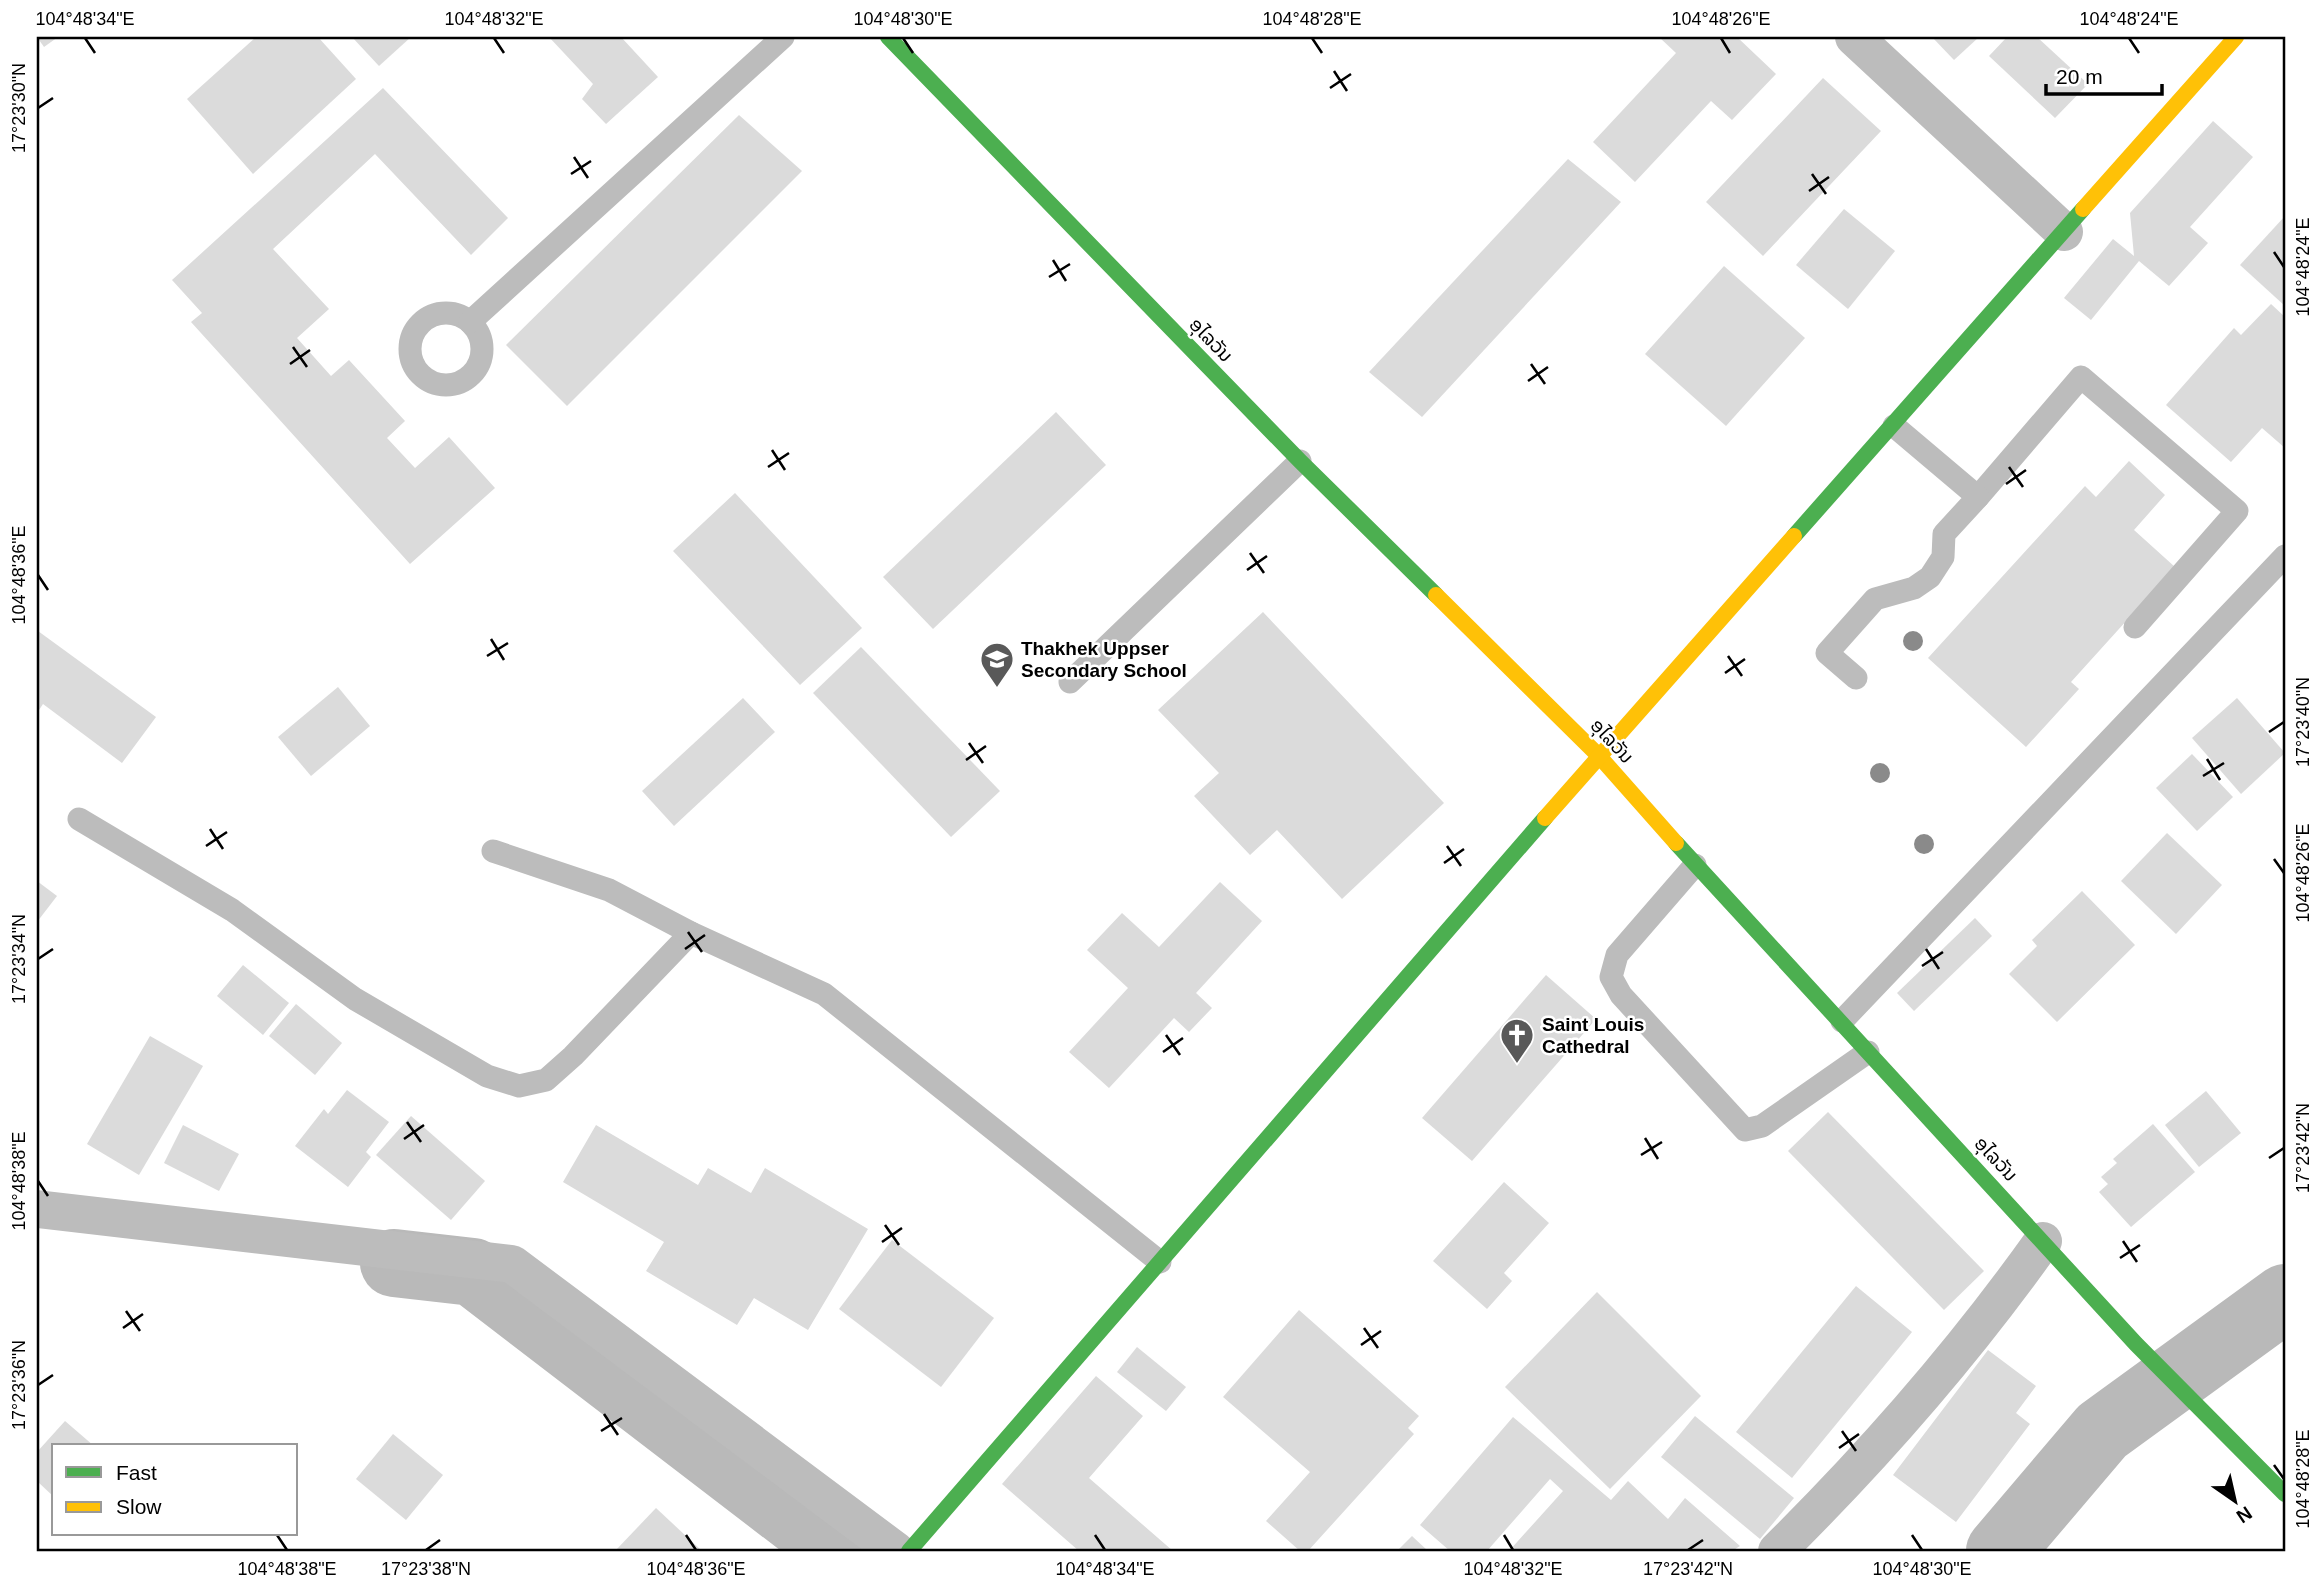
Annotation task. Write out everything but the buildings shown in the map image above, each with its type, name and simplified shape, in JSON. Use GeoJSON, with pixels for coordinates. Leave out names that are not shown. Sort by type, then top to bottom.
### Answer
{"type":"FeatureCollection","features":[{"type":"Feature","properties":{"kind":"street","name":"ອຸໄລວັນ"},"geometry":{"type":"LineString","coordinates":[[888,37],[1300,461],[1600,757],[1695,865],[1842,1021],[2136,1344],[2285,1494]]}},
{"type":"Feature","properties":{"kind":"street"},"geometry":{"type":"LineString","coordinates":[[1854,37],[2064,232]]}},
{"type":"Feature","properties":{"kind":"street"},"geometry":{"type":"LineString","coordinates":[[909,1551],[1600,757],[2236,37]]}},
{"type":"Feature","properties":{"kind":"street"},"geometry":{"type":"LineString","coordinates":[[37,1209],[512,1264],[896,1551]]}},
{"type":"Feature","properties":{"kind":"street"},"geometry":{"type":"LineString","coordinates":[[1777,1551],[1859,1470],[2012,1284],[2043,1241]]}},
{"type":"Feature","properties":{"kind":"lane"},"geometry":{"type":"LineString","coordinates":[[470,322],[783,37]]}},
{"type":"Feature","properties":{"kind":"lane"},"geometry":{"type":"LineString","coordinates":[[1856,678],[1827,653],[1875,599],[1914,588],[1930,577],[1943,557],[1944,534],[2081,377],[2237,511],[2136,627]]}},
{"type":"Feature","properties":{"kind":"lane"},"geometry":{"type":"LineString","coordinates":[[1894,426],[1978,497]]}},
{"type":"Feature","properties":{"kind":"lane"},"geometry":{"type":"LineString","coordinates":[[1070,682],[1300,461]]}},
{"type":"Feature","properties":{"kind":"lane"},"geometry":{"type":"LineString","coordinates":[[1842,1021],[2285,556]]}},
{"type":"Feature","properties":{"kind":"lane"},"geometry":{"type":"LineString","coordinates":[[79,819],[232,910],[355,999],[487,1076],[519,1086],[545,1080],[573,1056],[691,933]]}},
{"type":"Feature","properties":{"kind":"lane"},"geometry":{"type":"LineString","coordinates":[[493,852],[609,890],[691,933],[824,994],[1160,1262]]}},
{"type":"Feature","properties":{"kind":"lane"},"geometry":{"type":"LineString","coordinates":[[1695,865],[1617,955],[1611,977],[1620,995],[1745,1130],[1762,1126],[1868,1052]]}},
{"type":"Feature","properties":{"kind":"waterway"},"geometry":{"type":"LineString","coordinates":[[394,1263],[473,1272],[837,1551]]}},
{"type":"Feature","properties":{"kind":"waterway"},"geometry":{"type":"LineString","coordinates":[[2000,1551],[2102,1431],[2285,1298]]}},
{"type":"Feature","properties":{"kind":"traffic: fast"},"geometry":{"type":"LineString","coordinates":[[888,37],[1300,461],[1436,595]]}},
{"type":"Feature","properties":{"kind":"traffic: fast"},"geometry":{"type":"LineString","coordinates":[[1794,536],[2083,209]]}},
{"type":"Feature","properties":{"kind":"traffic: fast"},"geometry":{"type":"LineString","coordinates":[[909,1551],[1545,818]]}},
{"type":"Feature","properties":{"kind":"traffic: fast"},"geometry":{"type":"LineString","coordinates":[[1676,843],[2136,1344],[2285,1494]]}},
{"type":"Feature","properties":{"kind":"traffic: slow"},"geometry":{"type":"LineString","coordinates":[[2083,209],[2236,37]]}},
{"type":"Feature","properties":{"kind":"traffic: slow"},"geometry":{"type":"LineString","coordinates":[[1545,818],[1794,536]]}},
{"type":"Feature","properties":{"kind":"traffic: slow"},"geometry":{"type":"LineString","coordinates":[[1436,595],[1599,756],[1676,843]]}},
{"type":"Feature","properties":{"kind":"place","name":"Thakhek Uppser Secondary School"},"geometry":{"type":"Point","coordinates":[997,689]}},
{"type":"Feature","properties":{"kind":"place","name":"Saint Louis Cathedral"},"geometry":{"type":"Point","coordinates":[1517,1065]}}]}
